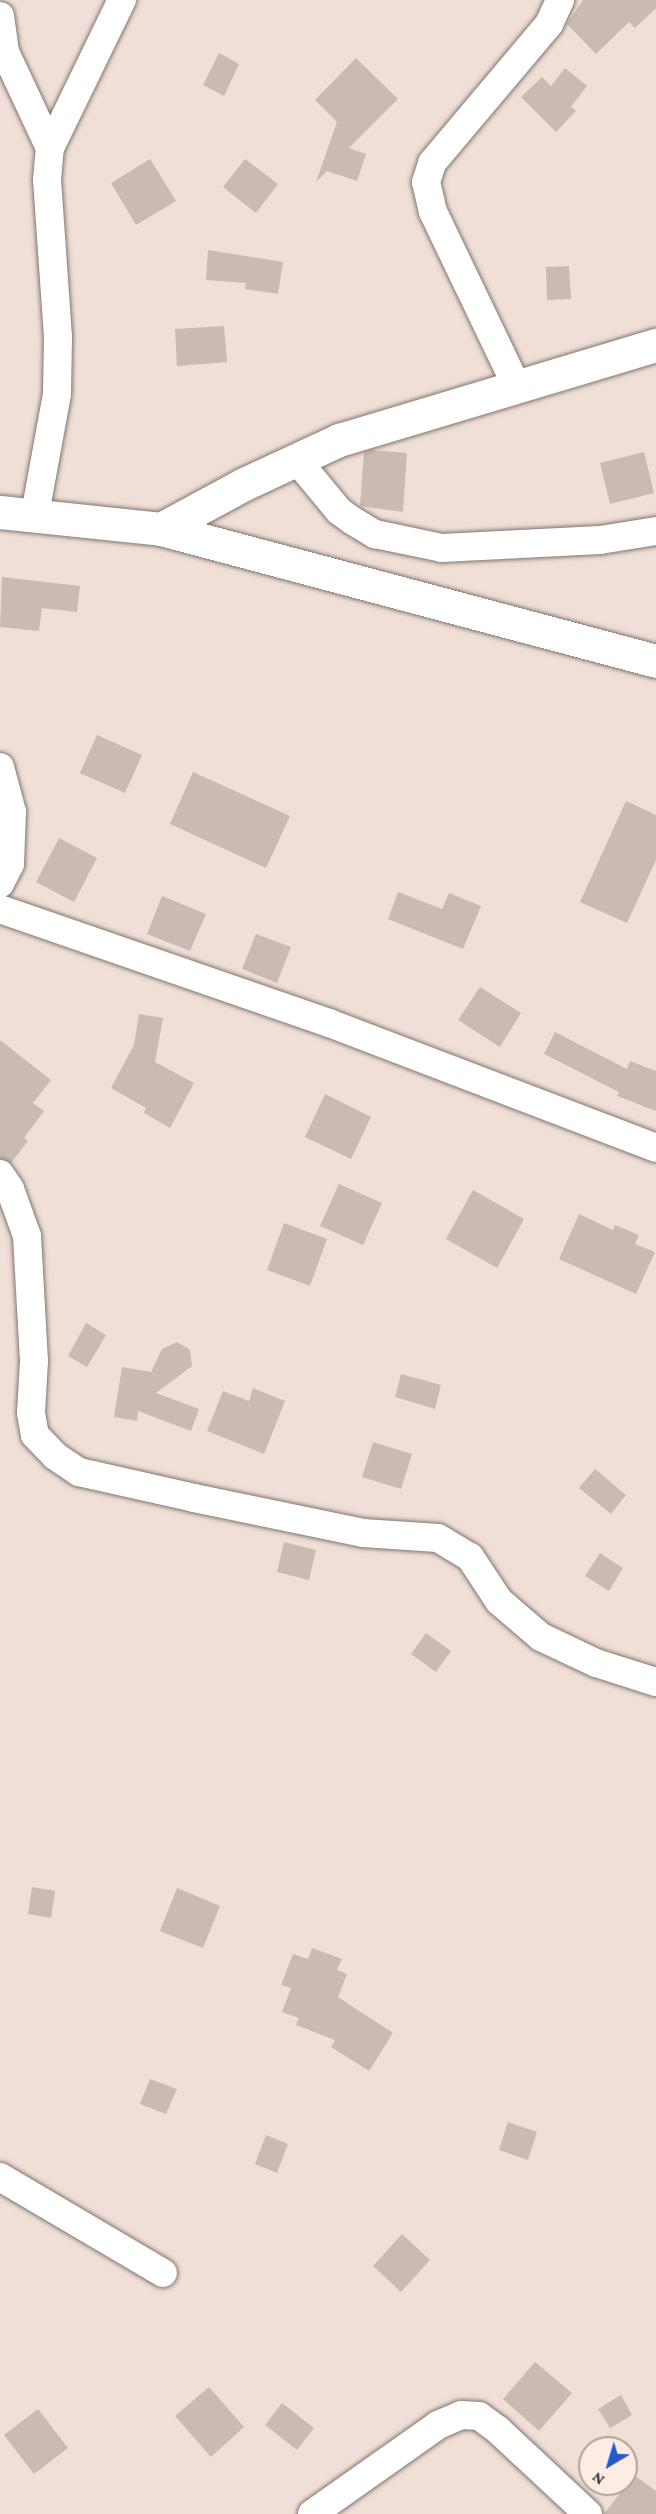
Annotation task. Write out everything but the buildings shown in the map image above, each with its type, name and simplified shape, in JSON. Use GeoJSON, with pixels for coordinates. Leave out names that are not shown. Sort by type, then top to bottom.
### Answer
{"type":"FeatureCollection","features":[{"type":"Feature","properties":{"kind":"street"},"geometry":{"type":"LineString","coordinates":[[35,514],[57,394],[58,337],[47,180],[50,148],[122,0]]}},
{"type":"Feature","properties":{"kind":"street"},"geometry":{"type":"LineString","coordinates":[[516,385],[433,212],[426,182],[432,163],[549,24],[560,0]]}},
{"type":"Feature","properties":{"kind":"street"},"geometry":{"type":"LineString","coordinates":[[0,16],[5,52],[50,148]]}},
{"type":"Feature","properties":{"kind":"street"},"geometry":{"type":"LineString","coordinates":[[161,529],[296,459],[407,417],[656,345]]}},
{"type":"Feature","properties":{"kind":"street"},"geometry":{"type":"LineString","coordinates":[[296,459],[339,511],[353,521],[375,534],[442,548],[600,540],[656,531]]}},
{"type":"Feature","properties":{"kind":"street"},"geometry":{"type":"LineString","coordinates":[[0,512],[161,529],[656,661]]}},
{"type":"Feature","properties":{"kind":"street"},"geometry":{"type":"LineString","coordinates":[[0,768],[12,812],[10,864],[0,884]]}},
{"type":"Feature","properties":{"kind":"street"},"geometry":{"type":"LineString","coordinates":[[0,909],[329,1023],[656,1148]]}},
{"type":"Feature","properties":{"kind":"street"},"geometry":{"type":"LineString","coordinates":[[0,1174],[10,1189],[27,1236],[34,1361],[31,1413],[35,1435],[55,1456],[79,1472],[205,1501],[363,1533],[438,1538],[470,1557],[499,1601],[541,1637],[596,1663],[656,1682]]}},
{"type":"Feature","properties":{"kind":"street"},"geometry":{"type":"LineString","coordinates":[[0,2177],[164,2273]]}},
{"type":"Feature","properties":{"kind":"street"},"geometry":{"type":"LineString","coordinates":[[312,2514],[438,2425],[461,2415],[479,2416],[498,2430],[588,2514]]}}]}
